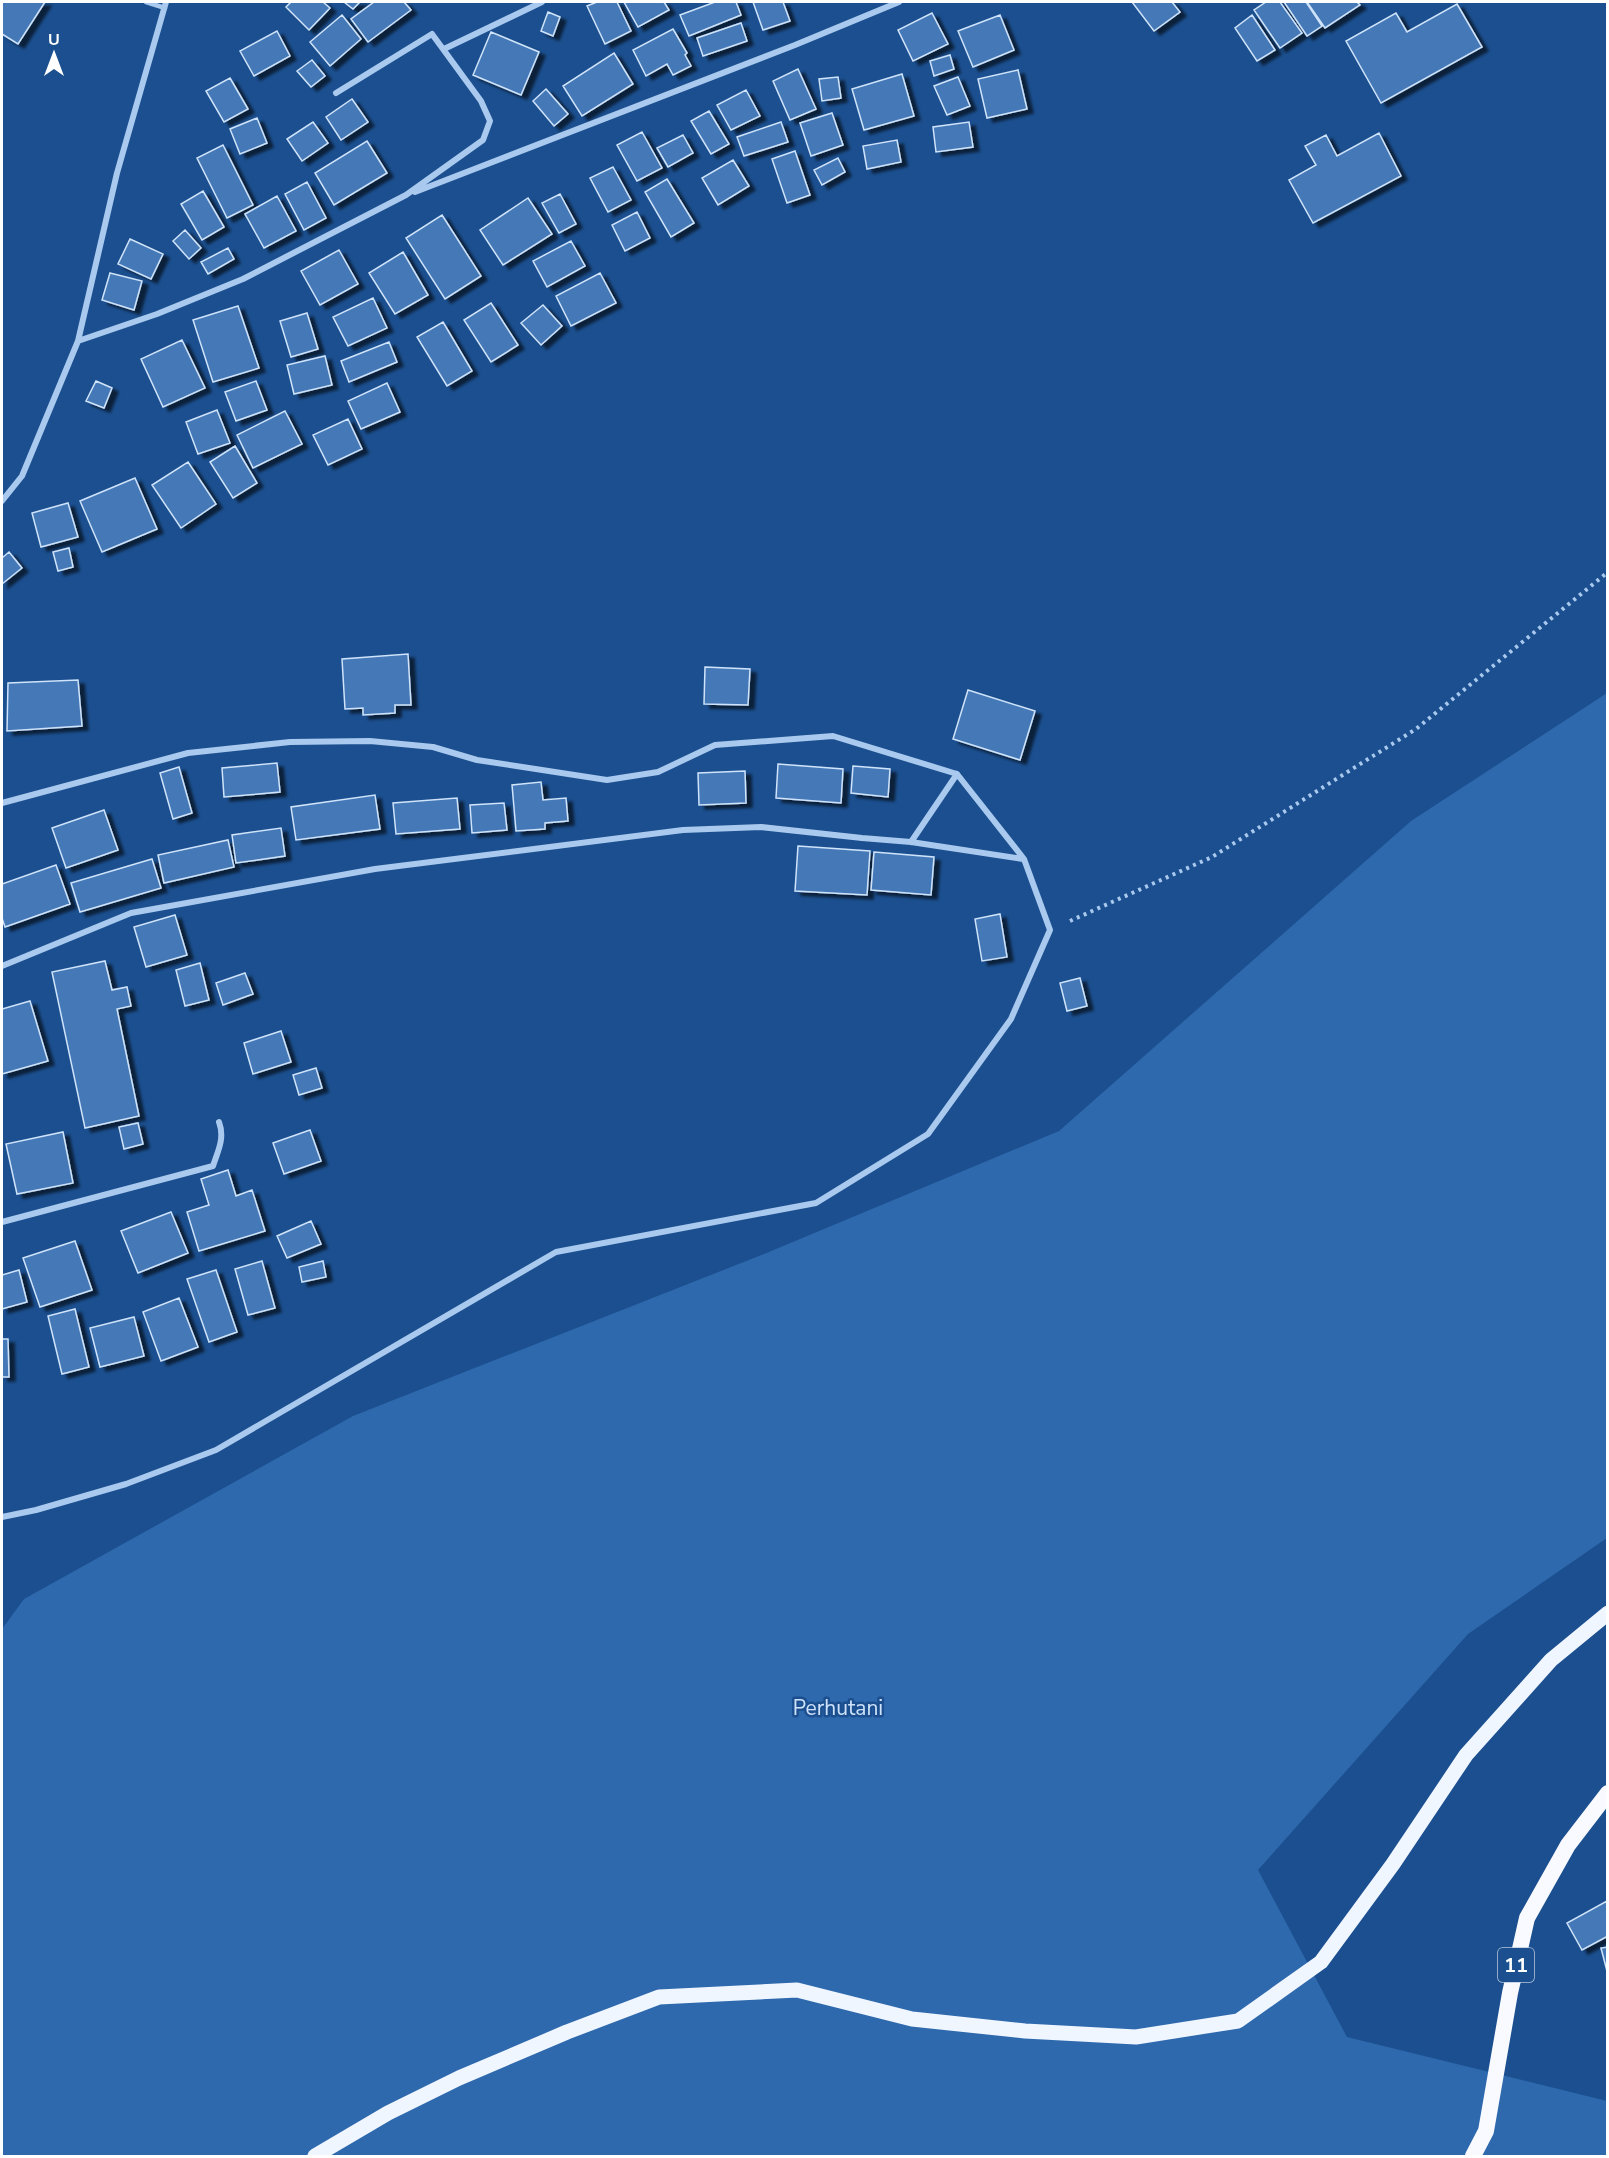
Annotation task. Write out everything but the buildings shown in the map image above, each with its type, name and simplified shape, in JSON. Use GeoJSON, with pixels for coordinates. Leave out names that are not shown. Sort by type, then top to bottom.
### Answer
{"type":"FeatureCollection","features":[{"type":"Feature","properties":{"kind":"highway","name":"11"},"geometry":{"type":"LineString","coordinates":[[1473,2157],[1486,2131],[1510,1993],[1527,1918],[1568,1845],[1608,1793]]}},
{"type":"Feature","properties":{"kind":"main road"},"geometry":{"type":"LineString","coordinates":[[315,2157],[388,2113],[459,2078],[567,2032],[659,1997],[796,1990],[912,2019],[1025,2031],[1136,2037],[1238,2021],[1321,1962],[1393,1864],[1466,1755],[1551,1660],[1608,1613]]}},
{"type":"Feature","properties":{"kind":"street"},"geometry":{"type":"LineString","coordinates":[[444,49],[542,2]]}},
{"type":"Feature","properties":{"kind":"street"},"geometry":{"type":"LineString","coordinates":[[78,341],[157,314],[243,279],[406,195],[795,45],[899,2]]}},
{"type":"Feature","properties":{"kind":"street"},"geometry":{"type":"LineString","coordinates":[[2,501],[22,476],[78,341],[117,174],[166,5]]}},
{"type":"Feature","properties":{"kind":"street"},"geometry":{"type":"LineString","coordinates":[[336,93],[432,34],[482,101],[490,120],[483,140],[406,195]]}},
{"type":"Feature","properties":{"kind":"street"},"geometry":{"type":"LineString","coordinates":[[2,803],[188,753],[290,742],[370,741],[433,747],[477,760],[607,780],[658,772],[715,745],[833,736],[957,774],[1024,859],[1050,930],[1011,1020],[928,1134],[816,1203],[556,1252],[216,1450],[126,1484],[36,1510],[2,1517]]}},
{"type":"Feature","properties":{"kind":"street"},"geometry":{"type":"LineString","coordinates":[[911,842],[957,774]]}},
{"type":"Feature","properties":{"kind":"street"},"geometry":{"type":"LineString","coordinates":[[2,966],[131,913],[375,869],[683,830],[761,827],[911,842],[1024,859]]}},
{"type":"Feature","properties":{"kind":"street"},"geometry":{"type":"LineString","coordinates":[[2,1222],[213,1166],[222,1132],[219,1122]]}},
{"type":"Feature","properties":{"kind":"lane"},"geometry":{"type":"LineString","coordinates":[[146,2],[166,5]]}},
{"type":"Feature","properties":{"kind":"path"},"geometry":{"type":"LineString","coordinates":[[1050,930],[1212,857],[1416,729],[1608,572]]}},
{"type":"Feature","properties":{"kind":"green space","name":"Perhutani"},"geometry":{"type":"Polygon","coordinates":[[[1607,693],[1607,1538],[1468,1634],[1258,1870],[1347,2037],[1607,2101],[1607,2156],[2,2156],[2,1629],[24,1599],[353,1416],[764,1254],[1059,1131],[1411,821],[1607,693]]]}}]}
